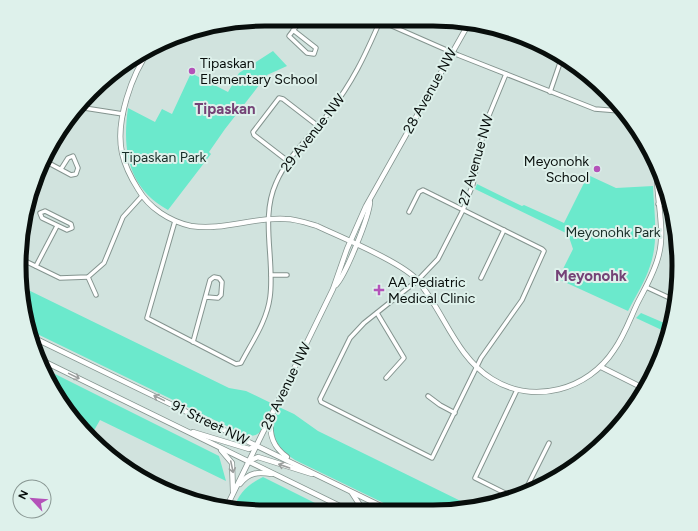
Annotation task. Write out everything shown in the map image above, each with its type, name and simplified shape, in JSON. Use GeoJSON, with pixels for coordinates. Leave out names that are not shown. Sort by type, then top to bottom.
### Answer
{"type":"FeatureCollection","features":[{"type":"Feature","properties":{"kind":"street"},"geometry":{"type":"LineString","coordinates":[[293,30],[316,48],[314,54],[307,53],[289,36],[293,30],[296,26]]}},
{"type":"Feature","properties":{"kind":"street","name":"29 Avenue NW"},"geometry":{"type":"LineString","coordinates":[[193,342],[236,364],[241,363],[265,316],[270,297],[271,275],[269,220],[272,195],[276,183],[289,162],[352,82],[365,57],[376,26]]}},
{"type":"Feature","properties":{"kind":"street"},"geometry":{"type":"LineString","coordinates":[[392,26],[550,92],[595,109],[615,111]]}},
{"type":"Feature","properties":{"kind":"street","name":"28 Avenue NW"},"geometry":{"type":"LineString","coordinates":[[229,502],[335,286],[350,242],[370,202],[466,28]]}},
{"type":"Feature","properties":{"kind":"street"},"geometry":{"type":"LineString","coordinates":[[145,59],[135,76],[123,114],[122,152],[130,176],[142,196],[160,213],[175,221],[191,226],[213,227],[285,219],[305,223],[317,226],[391,262],[418,280],[453,337],[476,367],[493,380],[517,390],[549,392],[576,384],[601,367],[614,350],[654,270],[659,254],[661,240],[657,184]]}},
{"type":"Feature","properties":{"kind":"street"},"geometry":{"type":"LineString","coordinates":[[550,92],[560,63]]}},
{"type":"Feature","properties":{"kind":"street","name":"27 Avenue NW"},"geometry":{"type":"LineString","coordinates":[[455,413],[432,458],[321,402],[320,399],[350,338],[364,323],[418,280],[438,259],[463,210],[473,184],[484,125],[506,74]]}},
{"type":"Feature","properties":{"kind":"street"},"geometry":{"type":"LineString","coordinates":[[289,162],[254,135],[253,132],[281,98],[318,126]]}},
{"type":"Feature","properties":{"kind":"street"},"geometry":{"type":"LineString","coordinates":[[86,107],[123,114]]}},
{"type":"Feature","properties":{"kind":"street"},"geometry":{"type":"LineString","coordinates":[[49,163],[71,175],[76,174],[78,168],[73,156],[68,158],[61,169]]}},
{"type":"Feature","properties":{"kind":"street"},"geometry":{"type":"LineString","coordinates":[[408,212],[419,192],[423,190],[544,251],[522,300],[481,358],[455,413],[440,406],[428,396]]}},
{"type":"Feature","properties":{"kind":"street"},"geometry":{"type":"LineString","coordinates":[[26,261],[60,278],[88,278],[104,263],[123,217],[142,196]]}},
{"type":"Feature","properties":{"kind":"street","name":"28 Avenue NW"},"geometry":{"type":"LineString","coordinates":[[335,286],[339,281],[355,245],[370,208],[370,202]]}},
{"type":"Feature","properties":{"kind":"street"},"geometry":{"type":"LineString","coordinates":[[658,204],[664,205]]}},
{"type":"Feature","properties":{"kind":"street"},"geometry":{"type":"LineString","coordinates":[[45,211],[71,224],[72,228],[67,230],[57,226],[42,218],[40,213],[45,211]]}},
{"type":"Feature","properties":{"kind":"street"},"geometry":{"type":"LineString","coordinates":[[175,221],[148,318],[193,342],[210,279],[214,277],[220,278],[222,282],[221,295],[218,298],[206,296]]}},
{"type":"Feature","properties":{"kind":"street"},"geometry":{"type":"LineString","coordinates":[[36,266],[57,226]]}},
{"type":"Feature","properties":{"kind":"street"},"geometry":{"type":"LineString","coordinates":[[481,278],[504,230]]}},
{"type":"Feature","properties":{"kind":"street"},"geometry":{"type":"LineString","coordinates":[[271,275],[287,275]]}},
{"type":"Feature","properties":{"kind":"street"},"geometry":{"type":"LineString","coordinates":[[88,278],[96,295]]}},
{"type":"Feature","properties":{"kind":"street"},"geometry":{"type":"LineString","coordinates":[[646,287],[670,298]]}},
{"type":"Feature","properties":{"kind":"street"},"geometry":{"type":"LineString","coordinates":[[377,313],[404,358],[386,378]]}},
{"type":"Feature","properties":{"kind":"street","name":"91 Street NW"},"geometry":{"type":"LineString","coordinates":[[38,340],[379,505]]}},
{"type":"Feature","properties":{"kind":"street","name":"91 Street NW"},"geometry":{"type":"LineString","coordinates":[[48,365],[186,430],[338,505]]}},
{"type":"Feature","properties":{"kind":"street"},"geometry":{"type":"LineString","coordinates":[[601,367],[639,386]]}},
{"type":"Feature","properties":{"kind":"street"},"geometry":{"type":"LineString","coordinates":[[505,493],[475,478],[517,390]]}},
{"type":"Feature","properties":{"kind":"street"},"geometry":{"type":"LineString","coordinates":[[272,415],[270,430],[273,441],[283,454],[300,466]]}},
{"type":"Feature","properties":{"kind":"street"},"geometry":{"type":"LineString","coordinates":[[186,430],[249,449],[257,445]]}},
{"type":"Feature","properties":{"kind":"street"},"geometry":{"type":"LineString","coordinates":[[528,485],[549,443]]}},
{"type":"Feature","properties":{"kind":"street"},"geometry":{"type":"LineString","coordinates":[[214,444],[226,454],[232,463],[234,485],[232,497]]}},
{"type":"Feature","properties":{"kind":"street"},"geometry":{"type":"LineString","coordinates":[[249,461],[254,457],[258,457],[321,477]]}},
{"type":"Feature","properties":{"kind":"street"},"geometry":{"type":"LineString","coordinates":[[232,497],[250,474],[259,472],[277,475]]}},
{"type":"Feature","properties":{"kind":"street"},"geometry":{"type":"LineString","coordinates":[[337,484],[357,497],[361,505]]}},
{"type":"Feature","properties":{"kind":"green space","name":"Tipaskan Park"},"geometry":{"type":"Polygon","coordinates":[[[273,51],[287,66],[267,75],[225,129],[209,152],[211,154],[168,210],[155,201],[144,191],[136,179],[127,153],[126,124],[128,108],[155,122],[162,109],[172,114],[191,73],[228,92],[239,73],[273,51]]]}},
{"type":"Feature","properties":{"kind":"green space","name":"Meyonohk Park"},"geometry":{"type":"Polygon","coordinates":[[[588,175],[616,188],[653,186],[655,237],[653,256],[645,278],[628,311],[558,279],[573,249],[568,234],[475,189],[477,184],[522,206],[524,205],[564,223],[588,175]]]}},
{"type":"Feature","properties":{"kind":"green space"},"geometry":{"type":"Polygon","coordinates":[[[28,290],[229,388],[246,391],[273,404],[260,432],[252,436],[243,434],[36,333],[28,290]]]}},
{"type":"Feature","properties":{"kind":"green space"},"geometry":{"type":"Polygon","coordinates":[[[641,313],[665,323],[663,331],[636,318],[641,313]]]}},
{"type":"Feature","properties":{"kind":"green space"},"geometry":{"type":"Polygon","coordinates":[[[52,372],[219,456],[226,481],[100,420],[93,432],[66,399],[52,372]]]}},
{"type":"Feature","properties":{"kind":"green space"},"geometry":{"type":"Polygon","coordinates":[[[279,407],[294,414],[318,431],[465,503],[432,505],[388,505],[295,460],[288,455],[277,443],[274,437],[273,423],[279,407]]]}},
{"type":"Feature","properties":{"kind":"green space"},"geometry":{"type":"Polygon","coordinates":[[[263,477],[319,505],[266,505],[236,503],[244,490],[252,483],[263,477]]]}},
{"type":"Feature","properties":{"kind":"place","name":"Tipaskan Elementary School"},"geometry":{"type":"Point","coordinates":[192,71]}},
{"type":"Feature","properties":{"kind":"place","name":"Meyonohk School"},"geometry":{"type":"Point","coordinates":[597,169]}},
{"type":"Feature","properties":{"kind":"place","name":"AA Pediatric Medical Clinic"},"geometry":{"type":"Point","coordinates":[379,290]}},
{"type":"Feature","properties":{"kind":"district","name":"Tipaskan"},"geometry":{"type":"Point","coordinates":[225,109]}},
{"type":"Feature","properties":{"kind":"district","name":"Meyonohk"},"geometry":{"type":"Point","coordinates":[591,276]}}]}
